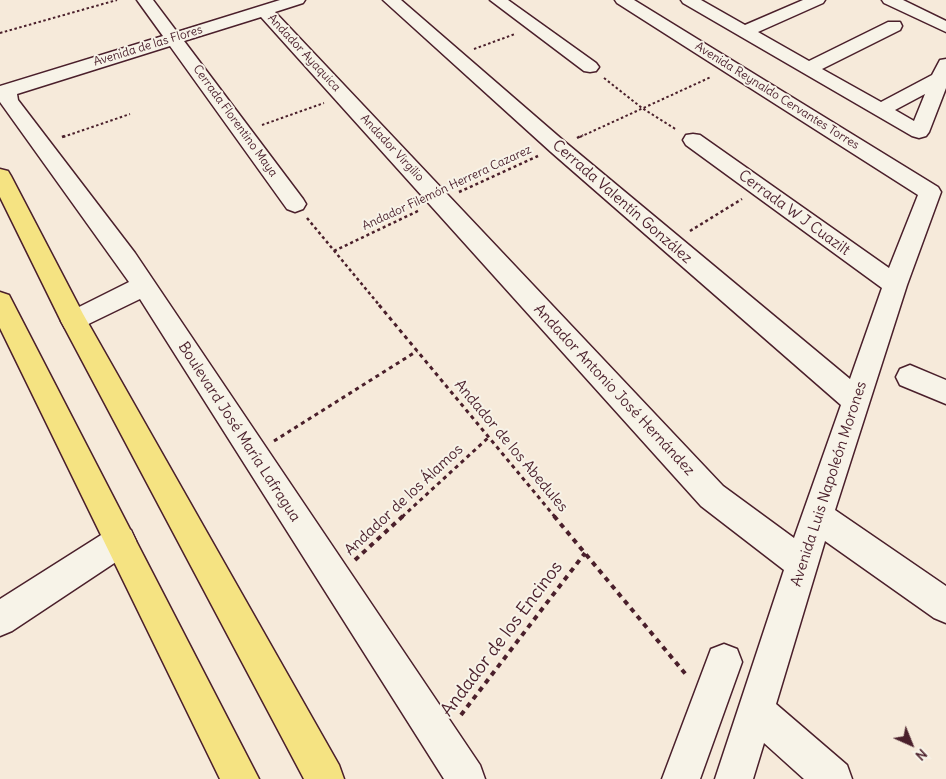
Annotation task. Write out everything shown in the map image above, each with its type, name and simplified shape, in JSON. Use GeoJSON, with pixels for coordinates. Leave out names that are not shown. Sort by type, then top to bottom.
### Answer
{"type":"FeatureCollection","features":[{"type":"Feature","properties":{"kind":"main road"},"geometry":{"type":"LineString","coordinates":[[0,176],[74,321],[325,779]]}},
{"type":"Feature","properties":{"kind":"main road"},"geometry":{"type":"LineString","coordinates":[[0,302],[240,779]]}},
{"type":"Feature","properties":{"kind":"street","name":"Cerrada Florentino Maya"},"geometry":{"type":"LineString","coordinates":[[145,0],[295,204]]}},
{"type":"Feature","properties":{"kind":"street","name":"Avenida de las Flores"},"geometry":{"type":"LineString","coordinates":[[4,91],[297,0]]}},
{"type":"Feature","properties":{"kind":"street","name":"Cerrada Valentín González"},"geometry":{"type":"LineString","coordinates":[[391,0],[558,147],[856,401]]}},
{"type":"Feature","properties":{"kind":"street"},"geometry":{"type":"LineString","coordinates":[[498,0],[590,67]]}},
{"type":"Feature","properties":{"kind":"street","name":"Avenida Reynaldo Cervantes Torres"},"geometry":{"type":"LineString","coordinates":[[623,0],[930,192]]}},
{"type":"Feature","properties":{"kind":"street"},"geometry":{"type":"LineString","coordinates":[[689,0],[919,132],[943,71]]}},
{"type":"Feature","properties":{"kind":"street"},"geometry":{"type":"LineString","coordinates":[[744,32],[817,0]]}},
{"type":"Feature","properties":{"kind":"street"},"geometry":{"type":"LineString","coordinates":[[890,0],[946,27]]}},
{"type":"Feature","properties":{"kind":"street","name":"Andador Ayaquica"},"geometry":{"type":"LineString","coordinates":[[264,10],[344,96]]}},
{"type":"Feature","properties":{"kind":"street"},"geometry":{"type":"LineString","coordinates":[[808,69],[894,26]]}},
{"type":"Feature","properties":{"kind":"street"},"geometry":{"type":"LineString","coordinates":[[880,110],[943,71]]}},
{"type":"Feature","properties":{"kind":"street","name":"Boulevard José María Lafragua"},"geometry":{"type":"LineString","coordinates":[[4,91],[40,144],[127,259],[334,580],[466,779]]}},
{"type":"Feature","properties":{"kind":"street","name":"Andador Virgilio"},"geometry":{"type":"LineString","coordinates":[[344,96],[440,200]]}},
{"type":"Feature","properties":{"kind":"street","name":"Cerrada W J Cuazilt"},"geometry":{"type":"LineString","coordinates":[[693,140],[895,285]]}},
{"type":"Feature","properties":{"kind":"street","name":"Avenida Luis Napoleón Morones"},"geometry":{"type":"LineString","coordinates":[[734,779],[817,516],[895,285],[930,192]]}},
{"type":"Feature","properties":{"kind":"street","name":"Andador Antonio José Hernández"},"geometry":{"type":"LineString","coordinates":[[440,200],[712,496],[802,564]]}},
{"type":"Feature","properties":{"kind":"street"},"geometry":{"type":"LineString","coordinates":[[74,321],[144,286]]}},
{"type":"Feature","properties":{"kind":"street"},"geometry":{"type":"LineString","coordinates":[[910,377],[946,392]]}},
{"type":"Feature","properties":{"kind":"street"},"geometry":{"type":"LineString","coordinates":[[817,516],[946,606]]}},
{"type":"Feature","properties":{"kind":"street"},"geometry":{"type":"LineString","coordinates":[[0,619],[120,540]]}},
{"type":"Feature","properties":{"kind":"street"},"geometry":{"type":"LineString","coordinates":[[681,779],[724,662]]}},
{"type":"Feature","properties":{"kind":"street"},"geometry":{"type":"LineString","coordinates":[[756,711],[833,779]]}},
{"type":"Feature","properties":{"kind":"path"},"geometry":{"type":"LineString","coordinates":[[0,33],[117,0]]}},
{"type":"Feature","properties":{"kind":"path"},"geometry":{"type":"LineString","coordinates":[[454,56],[535,27]]}},
{"type":"Feature","properties":{"kind":"path"},"geometry":{"type":"LineString","coordinates":[[590,67],[642,108],[693,140]]}},
{"type":"Feature","properties":{"kind":"path","name":"Andador Filemón Herrera Cazarez"},"geometry":{"type":"LineString","coordinates":[[334,251],[440,200],[732,68]]}},
{"type":"Feature","properties":{"kind":"path"},"geometry":{"type":"LineString","coordinates":[[243,132],[344,96]]}},
{"type":"Feature","properties":{"kind":"path"},"geometry":{"type":"LineString","coordinates":[[40,144],[130,114]]}},
{"type":"Feature","properties":{"kind":"path"},"geometry":{"type":"LineString","coordinates":[[670,242],[760,188]]}},
{"type":"Feature","properties":{"kind":"path","name":"Andador de los Abedules"},"geometry":{"type":"LineString","coordinates":[[295,204],[709,703]]}},
{"type":"Feature","properties":{"kind":"path"},"geometry":{"type":"LineString","coordinates":[[253,454],[417,351]]}},
{"type":"Feature","properties":{"kind":"path","name":"Andador de los Álamos"},"geometry":{"type":"LineString","coordinates":[[334,580],[488,437]]}},
{"type":"Feature","properties":{"kind":"path","name":"Andador de los Encinos"},"geometry":{"type":"LineString","coordinates":[[441,742],[584,552]]}}]}
